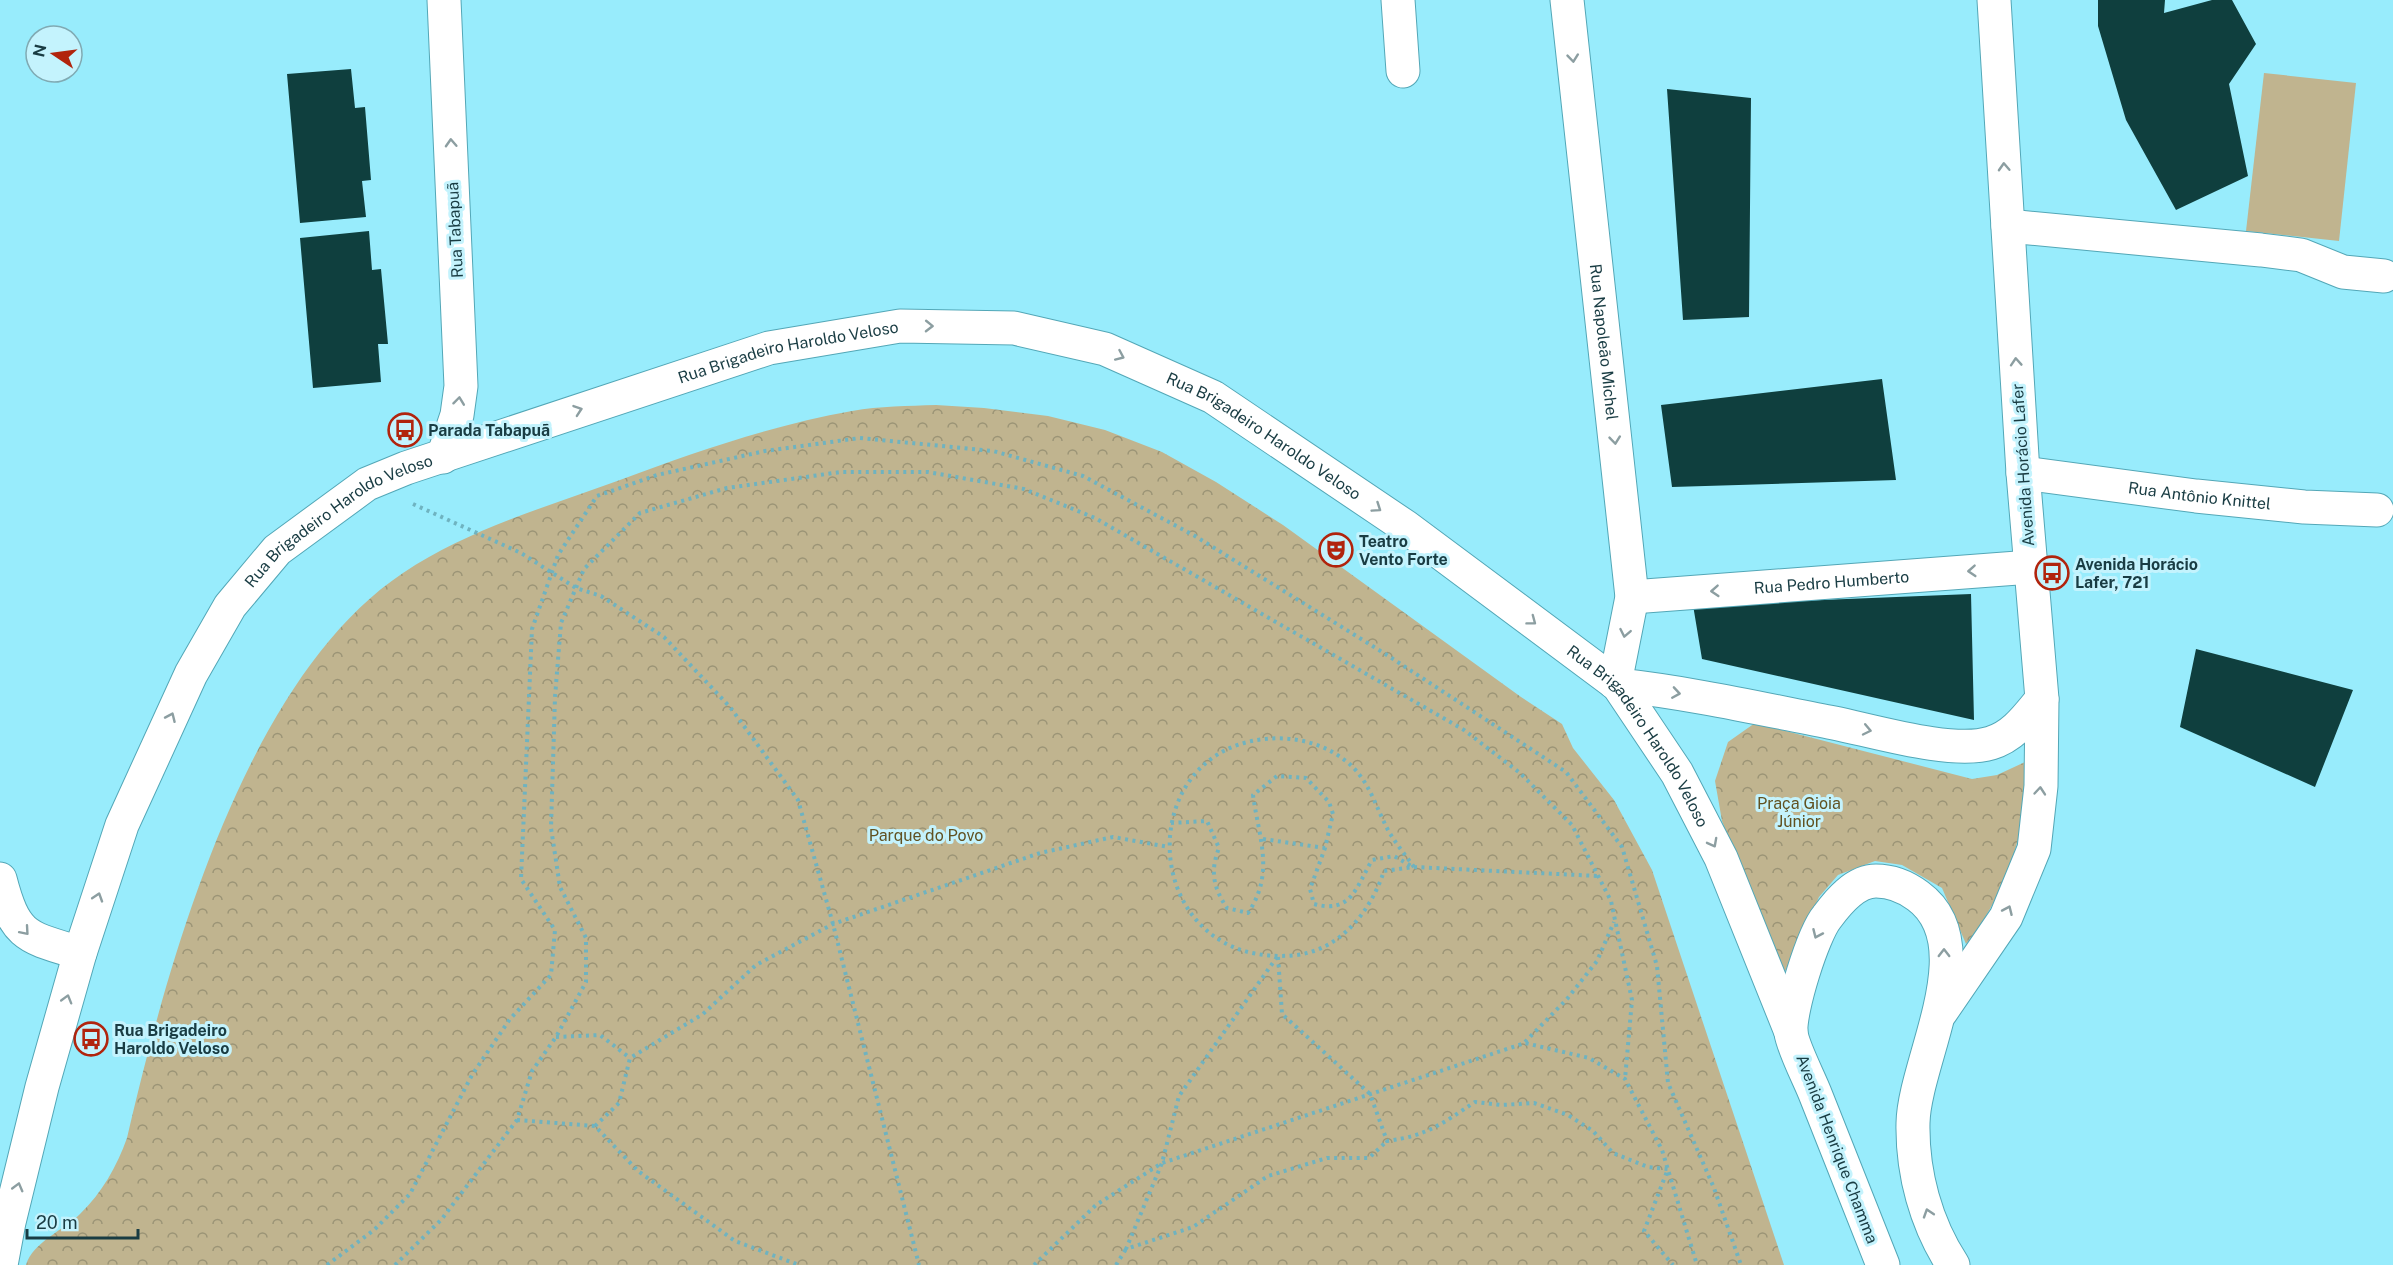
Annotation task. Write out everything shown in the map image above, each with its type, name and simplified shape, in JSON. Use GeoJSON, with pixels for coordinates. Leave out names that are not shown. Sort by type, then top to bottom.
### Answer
{"type":"FeatureCollection","features":[{"type":"Feature","properties":{"kind":"street","name":"Rua Tabapuã"},"geometry":{"type":"LineString","coordinates":[[443,457],[457,415],[461,386],[444,0]]}},
{"type":"Feature","properties":{"kind":"street"},"geometry":{"type":"LineString","coordinates":[[1398,0],[1403,71]]}},
{"type":"Feature","properties":{"kind":"street","name":"Rua Napoleão Michel"},"geometry":{"type":"LineString","coordinates":[[1567,0],[1632,597],[1616,684]]}},
{"type":"Feature","properties":{"kind":"street","name":"Avenida Horácio Lafer"},"geometry":{"type":"LineString","coordinates":[[1941,1011],[2006,917],[2034,849],[2041,786],[2042,699],[2023,473],[1994,0]]}},
{"type":"Feature","properties":{"kind":"street"},"geometry":{"type":"LineString","coordinates":[[2008,226],[2301,255],[2343,272],[2384,276]]}},
{"type":"Feature","properties":{"kind":"street","name":"Rua Brigadeiro Haroldo Veloso"},"geometry":{"type":"LineString","coordinates":[[1,1265],[9,1222],[42,1087],[80,953],[122,825],[191,674],[230,606],[277,550],[367,484],[631,392],[770,348],[900,326],[1014,328],[1105,349],[1213,397],[1406,527],[1616,684],[1677,773],[1720,858],[1791,1032]]}},
{"type":"Feature","properties":{"kind":"street","name":"Rua Antônio Knittel"},"geometry":{"type":"LineString","coordinates":[[2023,473],[2196,496],[2304,507],[2377,510]]}},
{"type":"Feature","properties":{"kind":"street","name":"Rua Pedro Humberto"},"geometry":{"type":"LineString","coordinates":[[1632,597],[2031,567]]}},
{"type":"Feature","properties":{"kind":"street"},"geometry":{"type":"LineString","coordinates":[[1616,684],[1717,699],[1914,740],[1969,747],[1992,743],[2015,731],[2042,699]]}},
{"type":"Feature","properties":{"kind":"street"},"geometry":{"type":"LineString","coordinates":[[0,879],[8,911],[31,939],[80,953]]}},
{"type":"Feature","properties":{"kind":"street"},"geometry":{"type":"LineString","coordinates":[[1791,1032],[1807,956],[1822,922],[1838,903],[1856,887],[1874,881],[1893,882],[1912,891],[1927,902],[1939,920],[1944,938],[1941,1011],[1913,1121],[1914,1157],[1915,1169],[1929,1218],[1953,1265]]}},
{"type":"Feature","properties":{"kind":"street","name":"Avenida Henrique Chamma"},"geometry":{"type":"LineString","coordinates":[[1791,1032],[1883,1265]]}},
{"type":"Feature","properties":{"kind":"path"},"geometry":{"type":"LineString","coordinates":[[327,1265],[374,1230],[410,1194],[472,1075],[510,1019],[551,975],[555,930],[521,879],[532,629],[558,555],[597,496],[657,475],[765,451],[860,438],[993,450],[1083,476],[1195,536],[1387,655],[1566,772],[1622,847],[1657,966],[1668,1083],[1714,1188],[1740,1265]]}},
{"type":"Feature","properties":{"kind":"path"},"geometry":{"type":"LineString","coordinates":[[395,1265],[441,1220],[517,1120],[532,1071],[556,1037],[586,982],[586,938],[560,887],[551,828],[555,697],[561,623],[584,569],[640,513],[727,488],[841,472],[928,472],[1024,489],[1095,518],[1464,730],[1520,773],[1572,825],[1611,901],[1632,1000],[1625,1079]]}},
{"type":"Feature","properties":{"kind":"path"},"geometry":{"type":"LineString","coordinates":[[451,519],[521,554],[576,588],[601,596],[664,637],[730,707],[798,800],[833,924],[919,1265]]}},
{"type":"Feature","properties":{"kind":"path"},"geometry":{"type":"LineString","coordinates":[[1414,867],[1384,823],[1376,800],[1363,778],[1346,761],[1325,748],[1302,740],[1278,737],[1254,740],[1223,752],[1192,778],[1180,799],[1171,823],[1168,847],[1171,871],[1179,895],[1192,915],[1209,933],[1230,946],[1253,954],[1278,957],[1301,954],[1325,946],[1345,933],[1362,915],[1376,895],[1384,871],[1414,867],[1598,876]]}},
{"type":"Feature","properties":{"kind":"path"},"geometry":{"type":"LineString","coordinates":[[1171,823],[1207,821],[1219,848],[1212,864],[1215,890],[1227,908],[1248,913],[1257,899],[1263,882],[1263,839],[1253,795],[1277,776],[1306,778],[1329,802],[1333,814],[1325,848],[1310,889],[1314,904],[1330,908],[1349,901],[1372,860],[1394,856],[1414,867]]}},
{"type":"Feature","properties":{"kind":"path"},"geometry":{"type":"LineString","coordinates":[[595,1126],[618,1102],[630,1058],[703,1014],[756,965],[833,924],[1040,853],[1113,837],[1168,847]]}},
{"type":"Feature","properties":{"kind":"path"},"geometry":{"type":"LineString","coordinates":[[1263,839],[1325,848]]}},
{"type":"Feature","properties":{"kind":"path"},"geometry":{"type":"LineString","coordinates":[[1034,1265],[1096,1205],[1162,1163],[1525,1043],[1567,999],[1597,962],[1615,920]]}},
{"type":"Feature","properties":{"kind":"path"},"geometry":{"type":"LineString","coordinates":[[1278,957],[1282,1014],[1370,1094],[1387,1141]]}},
{"type":"Feature","properties":{"kind":"path"},"geometry":{"type":"LineString","coordinates":[[1116,1265],[1126,1249],[1162,1163],[1179,1096],[1278,957]]}},
{"type":"Feature","properties":{"kind":"path"},"geometry":{"type":"LineString","coordinates":[[556,1037],[600,1035],[630,1058]]}},
{"type":"Feature","properties":{"kind":"path"},"geometry":{"type":"LineString","coordinates":[[1525,1043],[1589,1058],[1625,1079],[1662,1150],[1697,1265]]}},
{"type":"Feature","properties":{"kind":"path"},"geometry":{"type":"LineString","coordinates":[[1126,1249],[1193,1227],[1268,1176],[1327,1158],[1369,1158],[1387,1141],[1415,1137],[1437,1127],[1475,1102],[1501,1105],[1534,1103],[1568,1115],[1593,1131],[1613,1153],[1648,1167],[1668,1169]]}},
{"type":"Feature","properties":{"kind":"path"},"geometry":{"type":"LineString","coordinates":[[517,1120],[595,1126],[638,1171],[735,1241],[799,1265]]}},
{"type":"Feature","properties":{"kind":"path"},"geometry":{"type":"LineString","coordinates":[[1668,1169],[1644,1231],[1673,1265]]}},
{"type":"Feature","properties":{"kind":"green space"},"geometry":{"type":"Polygon","coordinates":[[[2264,73],[2356,83],[2339,241],[2246,231],[2264,73]]]}},
{"type":"Feature","properties":{"kind":"green space","name":"Parque do Povo"},"geometry":{"type":"Polygon","coordinates":[[[936,405],[1048,416],[1105,430],[1162,452],[1216,482],[1283,525],[1521,697],[1562,724],[1573,748],[1614,800],[1652,870],[1784,1265],[26,1265],[42,1243],[88,1206],[119,1159],[127,1138],[165,990],[221,829],[257,752],[299,681],[347,620],[403,573],[428,557],[481,531],[536,510],[706,450],[793,424],[862,409],[936,405]]]}},
{"type":"Feature","properties":{"kind":"green space","name":"Praça Gioia Júnior"},"geometry":{"type":"Polygon","coordinates":[[[1755,723],[1972,779],[1997,775],[2025,762],[2023,816],[2008,871],[1994,902],[1966,944],[1942,888],[1902,865],[1875,861],[1838,875],[1819,897],[1782,978],[1722,821],[1715,781],[1728,742],[1755,723]]]}},
{"type":"Feature","properties":{"kind":"building"},"geometry":{"type":"Polygon","coordinates":[[[2098,0],[2165,0],[2164,13],[2212,0],[2232,0],[2256,44],[2229,84],[2248,176],[2176,210],[2126,120],[2098,26],[2098,0]]]}},
{"type":"Feature","properties":{"kind":"building"},"geometry":{"type":"Polygon","coordinates":[[[351,69],[355,108],[365,107],[371,180],[362,181],[366,217],[300,223],[287,74],[351,69]]]}},
{"type":"Feature","properties":{"kind":"building"},"geometry":{"type":"Polygon","coordinates":[[[1667,89],[1751,98],[1749,317],[1683,320],[1667,89]]]}},
{"type":"Feature","properties":{"kind":"building"},"geometry":{"type":"Polygon","coordinates":[[[369,231],[372,270],[381,269],[388,344],[378,344],[381,382],[313,388],[300,238],[369,231]]]}},
{"type":"Feature","properties":{"kind":"building"},"geometry":{"type":"Polygon","coordinates":[[[1882,379],[1896,480],[1672,487],[1661,405],[1882,379]]]}},
{"type":"Feature","properties":{"kind":"building"},"geometry":{"type":"Polygon","coordinates":[[[1971,594],[1974,720],[1702,659],[1693,605],[1971,594]]]}},
{"type":"Feature","properties":{"kind":"building"},"geometry":{"type":"Polygon","coordinates":[[[2196,649],[2353,690],[2315,787],[2180,727],[2196,649]]]}},
{"type":"Feature","properties":{"kind":"place","name":"Parada Tabapuã"},"geometry":{"type":"Point","coordinates":[405,430]}},
{"type":"Feature","properties":{"kind":"place","name":"Teatro Vento Forte"},"geometry":{"type":"Point","coordinates":[1336,550]}},
{"type":"Feature","properties":{"kind":"place","name":"Avenida Horácio Lafer, 721"},"geometry":{"type":"Point","coordinates":[2052,573]}},
{"type":"Feature","properties":{"kind":"place","name":"Rua Brigadeiro Haroldo Veloso"},"geometry":{"type":"Point","coordinates":[91,1039]}}]}
